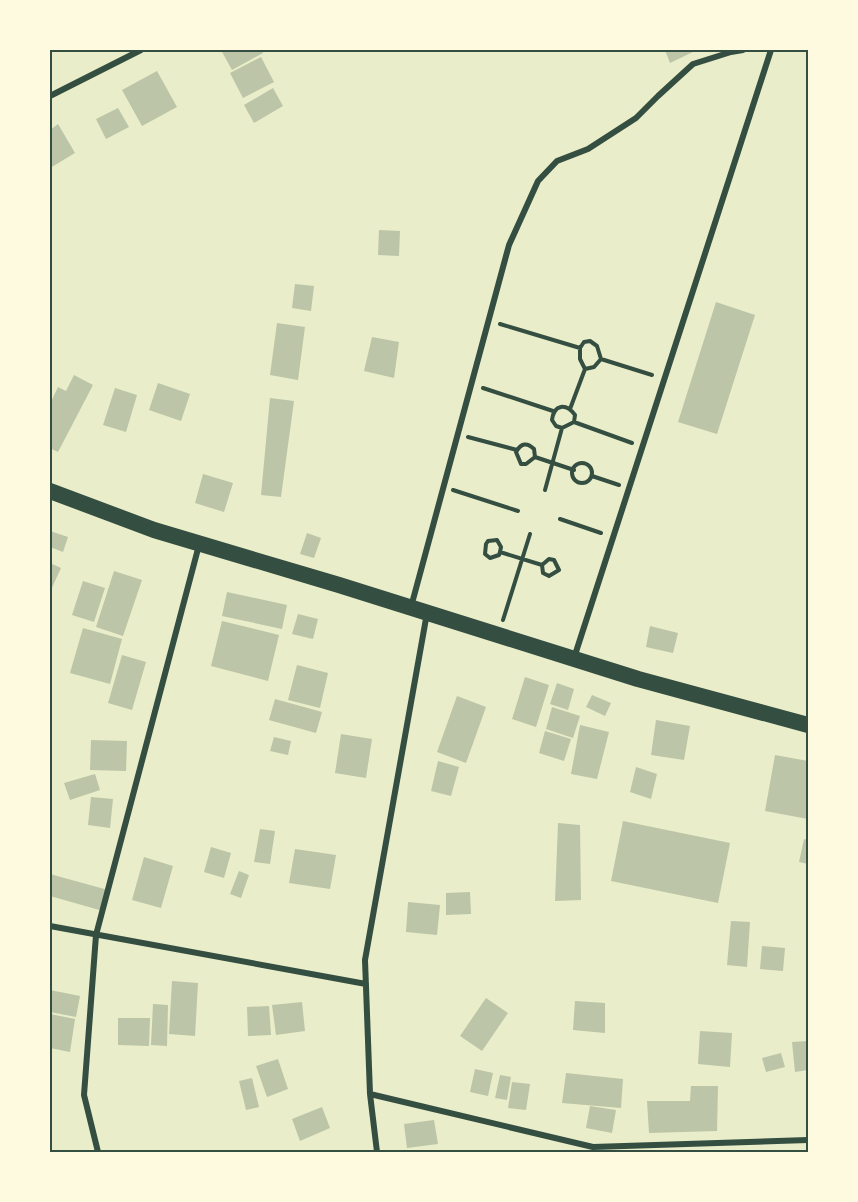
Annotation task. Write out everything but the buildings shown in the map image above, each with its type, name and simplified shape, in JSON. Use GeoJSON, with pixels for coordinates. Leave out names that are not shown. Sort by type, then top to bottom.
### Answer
{"type":"FeatureCollection","features":[{"type":"Feature","properties":{"kind":"highway"},"geometry":{"type":"LineString","coordinates":[[50,491],[144,527],[638,679],[808,725]]}},
{"type":"Feature","properties":{"kind":"street"},"geometry":{"type":"LineString","coordinates":[[50,96],[141,50]]}},
{"type":"Feature","properties":{"kind":"street"},"geometry":{"type":"LineString","coordinates":[[377,1152],[370,1094],[365,960],[419,610],[444,487],[509,245],[538,181],[558,161],[588,149],[636,118],[693,64],[743,50]]}},
{"type":"Feature","properties":{"kind":"street"},"geometry":{"type":"LineString","coordinates":[[574,658],[771,50]]}},
{"type":"Feature","properties":{"kind":"street"},"geometry":{"type":"LineString","coordinates":[[98,1152],[84,1095],[96,935],[199,543]]}},
{"type":"Feature","properties":{"kind":"street"},"geometry":{"type":"LineString","coordinates":[[50,926],[366,984]]}},
{"type":"Feature","properties":{"kind":"street"},"geometry":{"type":"LineString","coordinates":[[370,1094],[593,1147],[808,1140]]}},
{"type":"Feature","properties":{"kind":"path"},"geometry":{"type":"LineString","coordinates":[[488,321],[580,348]]}},
{"type":"Feature","properties":{"kind":"path"},"geometry":{"type":"LineString","coordinates":[[570,409],[585,369],[580,359],[580,348],[584,342],[590,341],[597,346],[601,359]]}},
{"type":"Feature","properties":{"kind":"path"},"geometry":{"type":"LineString","coordinates":[[601,359],[664,379]]}},
{"type":"Feature","properties":{"kind":"path"},"geometry":{"type":"LineString","coordinates":[[585,369],[594,368],[601,359]]}},
{"type":"Feature","properties":{"kind":"path"},"geometry":{"type":"LineString","coordinates":[[471,384],[553,411]]}},
{"type":"Feature","properties":{"kind":"path"},"geometry":{"type":"LineString","coordinates":[[574,422],[575,415],[570,409],[562,406],[553,411],[552,420],[556,426],[562,428],[574,422],[643,447]]}},
{"type":"Feature","properties":{"kind":"path"},"geometry":{"type":"LineString","coordinates":[[545,490],[562,428]]}},
{"type":"Feature","properties":{"kind":"path"},"geometry":{"type":"LineString","coordinates":[[458,434],[517,450]]}},
{"type":"Feature","properties":{"kind":"path"},"geometry":{"type":"LineString","coordinates":[[524,444],[530,445],[534,449],[535,457],[526,464],[521,464],[516,457],[517,450],[524,444]]}},
{"type":"Feature","properties":{"kind":"path"},"geometry":{"type":"LineString","coordinates":[[535,457],[574,470]]}},
{"type":"Feature","properties":{"kind":"path"},"geometry":{"type":"LineString","coordinates":[[586,463],[592,471],[591,476],[581,483],[575,481],[572,475],[574,470],[576,466],[586,463]]}},
{"type":"Feature","properties":{"kind":"path"},"geometry":{"type":"LineString","coordinates":[[591,476],[629,488]]}},
{"type":"Feature","properties":{"kind":"path"},"geometry":{"type":"LineString","coordinates":[[444,487],[518,511]]}},
{"type":"Feature","properties":{"kind":"path"},"geometry":{"type":"LineString","coordinates":[[560,519],[613,537]]}},
{"type":"Feature","properties":{"kind":"path"},"geometry":{"type":"LineString","coordinates":[[498,635],[530,534]]}},
{"type":"Feature","properties":{"kind":"path"},"geometry":{"type":"LineString","coordinates":[[497,540],[501,547],[500,552],[499,555],[490,558],[485,554],[488,541],[497,540]]}},
{"type":"Feature","properties":{"kind":"path"},"geometry":{"type":"LineString","coordinates":[[500,552],[542,566]]}},
{"type":"Feature","properties":{"kind":"path"},"geometry":{"type":"LineString","coordinates":[[545,560],[554,560],[559,570],[549,576],[543,573],[542,566],[545,560]]}}]}
